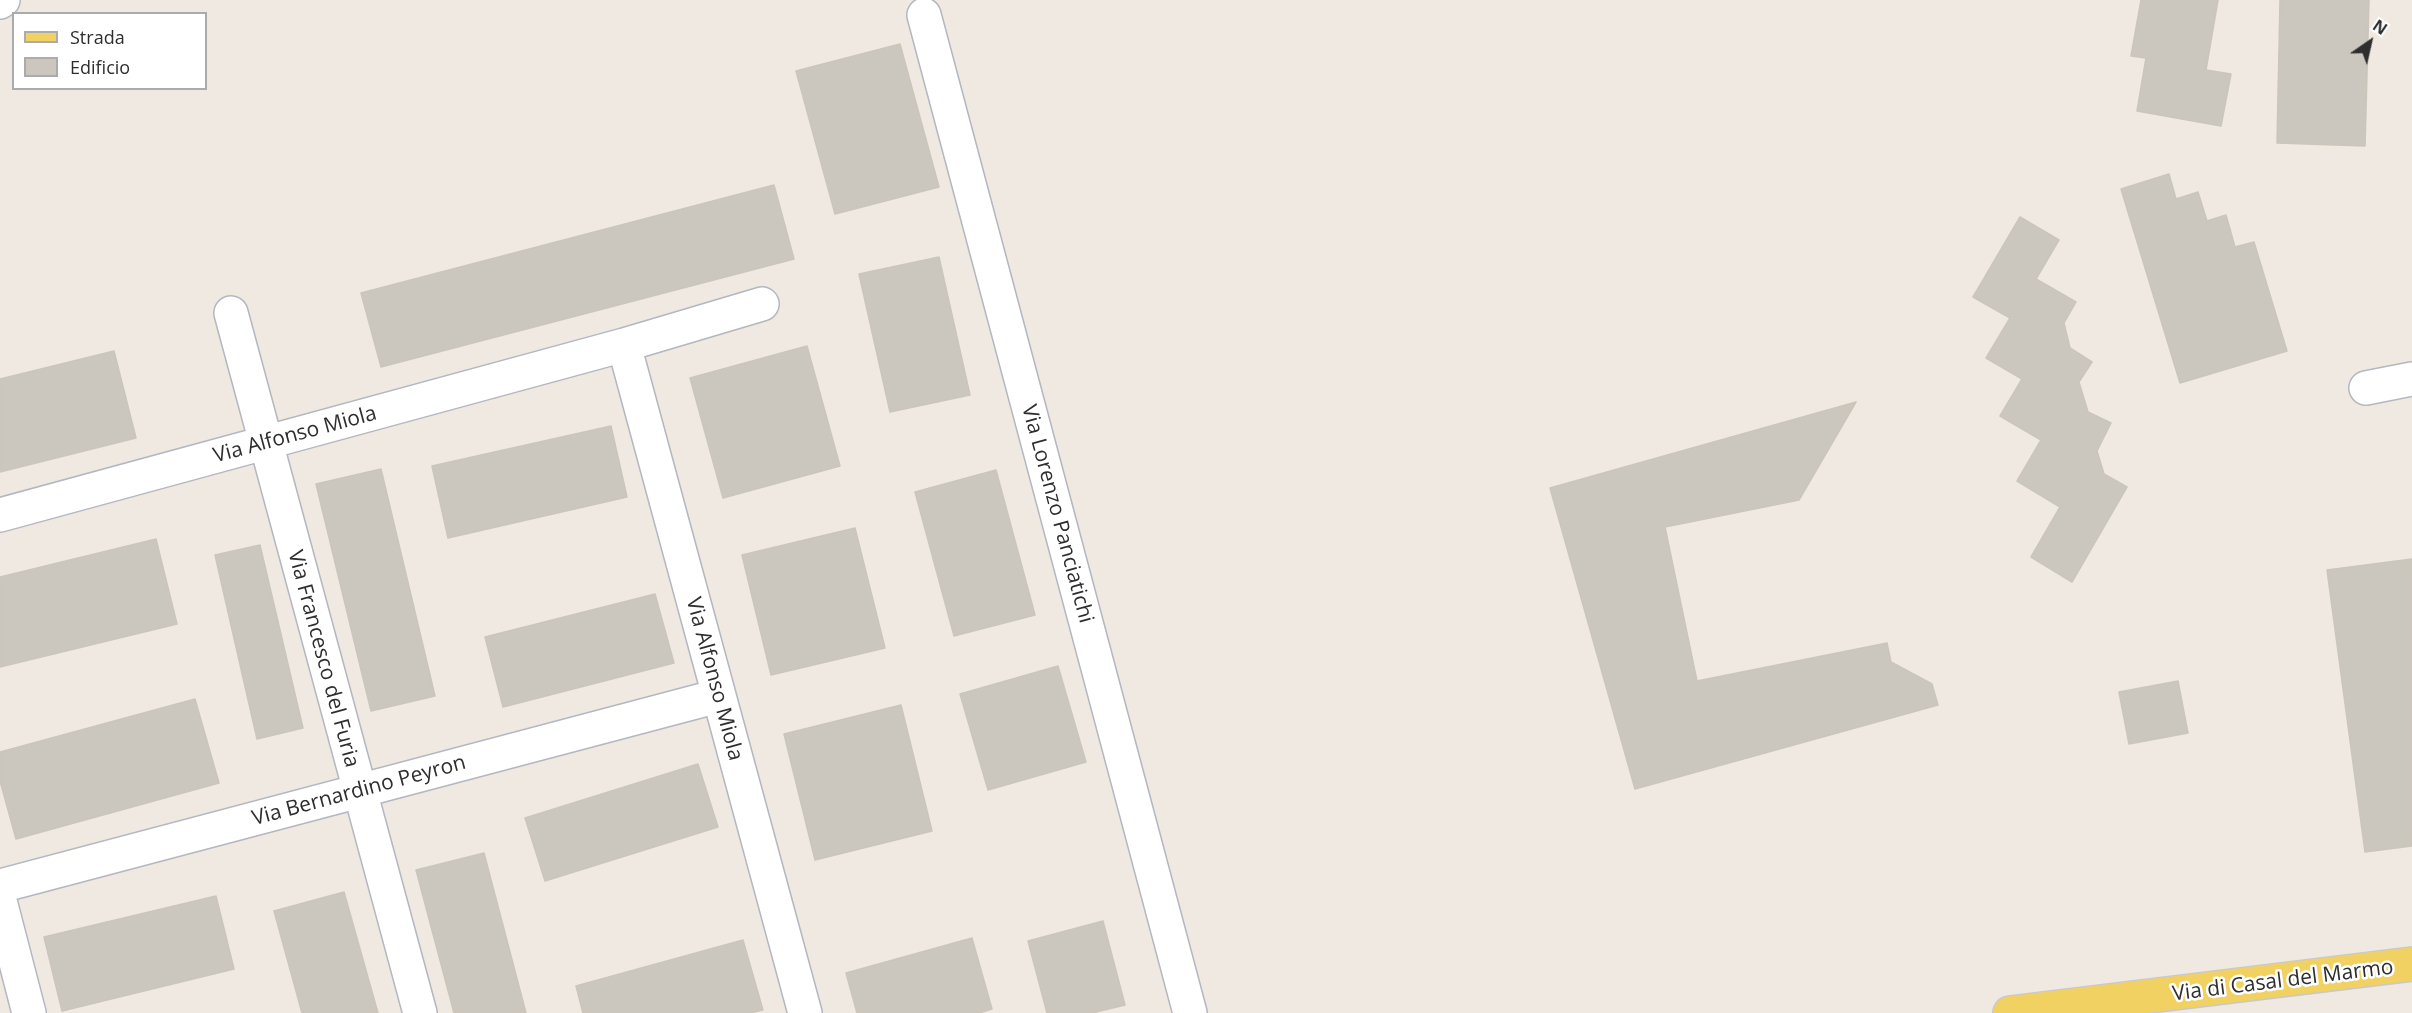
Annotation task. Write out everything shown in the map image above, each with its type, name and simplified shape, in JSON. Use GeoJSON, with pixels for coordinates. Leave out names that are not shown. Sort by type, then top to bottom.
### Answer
{"type":"FeatureCollection","features":[{"type":"Feature","properties":{"kind":"main road","name":"Via di Casal del Marmo"},"geometry":{"type":"LineString","coordinates":[[2010,1013],[2412,964]]}},
{"type":"Feature","properties":{"kind":"street","name":"Via Lorenzo Panciatichi"},"geometry":{"type":"LineString","coordinates":[[924,15],[1190,1013]]}},
{"type":"Feature","properties":{"kind":"street","name":"Via Alfonso Miola"},"geometry":{"type":"LineString","coordinates":[[0,515],[624,345],[762,304]]}},
{"type":"Feature","properties":{"kind":"street","name":"Via Francesco del Furia"},"geometry":{"type":"LineString","coordinates":[[231,313],[420,1013]]}},
{"type":"Feature","properties":{"kind":"street","name":"Via Alfonso Miola"},"geometry":{"type":"LineString","coordinates":[[624,345],[805,1013]]}},
{"type":"Feature","properties":{"kind":"street"},"geometry":{"type":"LineString","coordinates":[[2366,388],[2412,379]]}},
{"type":"Feature","properties":{"kind":"street","name":"Via Bernardino Peyron"},"geometry":{"type":"LineString","coordinates":[[0,886],[718,696]]}},
{"type":"Feature","properties":{"kind":"street"},"geometry":{"type":"LineString","coordinates":[[0,901],[29,1013]]}},
{"type":"Feature","properties":{"kind":"building"},"geometry":{"type":"Polygon","coordinates":[[[2141,0],[2218,0],[2206,70],[2231,74],[2221,126],[2137,111],[2146,58],[2131,56],[2141,0]]]}},
{"type":"Feature","properties":{"kind":"building"},"geometry":{"type":"Polygon","coordinates":[[[2280,0],[2369,0],[2365,146],[2277,143],[2280,0]]]}},
{"type":"Feature","properties":{"kind":"building"},"geometry":{"type":"Polygon","coordinates":[[[900,44],[939,187],[835,214],[796,71],[900,44]]]}},
{"type":"Feature","properties":{"kind":"building"},"geometry":{"type":"Polygon","coordinates":[[[2169,174],[2176,199],[2198,192],[2207,221],[2226,215],[2235,247],[2254,242],[2287,351],[2180,383],[2121,189],[2169,174]]]}},
{"type":"Feature","properties":{"kind":"building"},"geometry":{"type":"Polygon","coordinates":[[[774,185],[794,259],[381,367],[361,293],[774,185]]]}},
{"type":"Feature","properties":{"kind":"building"},"geometry":{"type":"Polygon","coordinates":[[[2020,217],[2059,240],[2036,279],[2076,302],[2064,323],[2070,348],[2092,362],[2079,382],[2088,412],[2111,423],[2097,451],[2104,474],[2127,487],[2072,582],[2031,557],[2060,507],[2017,481],[2041,440],[2000,416],[2022,379],[1986,358],[2010,318],[1973,297],[2020,217]]]}},
{"type":"Feature","properties":{"kind":"building"},"geometry":{"type":"Polygon","coordinates":[[[939,257],[970,395],[890,412],[859,274],[939,257]]]}},
{"type":"Feature","properties":{"kind":"building"},"geometry":{"type":"Polygon","coordinates":[[[807,346],[840,466],[723,498],[690,378],[807,346]]]}},
{"type":"Feature","properties":{"kind":"building"},"geometry":{"type":"Polygon","coordinates":[[[114,351],[136,438],[0,472],[0,379],[114,351]]]}},
{"type":"Feature","properties":{"kind":"building"},"geometry":{"type":"Polygon","coordinates":[[[1856,402],[1799,500],[1665,527],[1697,681],[1887,643],[1891,662],[1932,684],[1938,705],[1635,789],[1550,488],[1856,402]]]}},
{"type":"Feature","properties":{"kind":"building"},"geometry":{"type":"Polygon","coordinates":[[[611,426],[627,497],[448,538],[432,466],[611,426]]]}},
{"type":"Feature","properties":{"kind":"building"},"geometry":{"type":"Polygon","coordinates":[[[381,469],[435,696],[371,711],[316,484],[381,469]]]}},
{"type":"Feature","properties":{"kind":"building"},"geometry":{"type":"Polygon","coordinates":[[[996,470],[1035,615],[954,636],[915,492],[996,470]]]}},
{"type":"Feature","properties":{"kind":"building"},"geometry":{"type":"Polygon","coordinates":[[[855,528],[885,648],[771,675],[742,555],[855,528]]]}},
{"type":"Feature","properties":{"kind":"building"},"geometry":{"type":"Polygon","coordinates":[[[156,539],[177,624],[0,667],[0,577],[156,539]]]}},
{"type":"Feature","properties":{"kind":"building"},"geometry":{"type":"Polygon","coordinates":[[[260,545],[303,728],[257,739],[215,555],[260,545]]]}},
{"type":"Feature","properties":{"kind":"building"},"geometry":{"type":"Polygon","coordinates":[[[2412,559],[2412,846],[2365,852],[2327,570],[2412,559]]]}},
{"type":"Feature","properties":{"kind":"building"},"geometry":{"type":"Polygon","coordinates":[[[655,594],[674,663],[503,707],[485,637],[655,594]]]}},
{"type":"Feature","properties":{"kind":"building"},"geometry":{"type":"Polygon","coordinates":[[[1058,666],[1086,762],[988,790],[960,694],[1058,666]]]}},
{"type":"Feature","properties":{"kind":"building"},"geometry":{"type":"Polygon","coordinates":[[[2178,681],[2188,733],[2129,744],[2119,692],[2178,681]]]}},
{"type":"Feature","properties":{"kind":"building"},"geometry":{"type":"Polygon","coordinates":[[[195,699],[219,783],[16,839],[0,781],[0,752],[195,699]]]}},
{"type":"Feature","properties":{"kind":"building"},"geometry":{"type":"Polygon","coordinates":[[[901,705],[932,831],[815,860],[784,734],[901,705]]]}},
{"type":"Feature","properties":{"kind":"building"},"geometry":{"type":"Polygon","coordinates":[[[698,764],[718,827],[545,881],[525,818],[698,764]]]}},
{"type":"Feature","properties":{"kind":"building"},"geometry":{"type":"Polygon","coordinates":[[[484,853],[526,1013],[454,1013],[416,870],[484,853]]]}},
{"type":"Feature","properties":{"kind":"building"},"geometry":{"type":"Polygon","coordinates":[[[344,892],[378,1013],[302,1013],[274,911],[344,892]]]}},
{"type":"Feature","properties":{"kind":"building"},"geometry":{"type":"Polygon","coordinates":[[[216,896],[234,969],[62,1011],[44,937],[216,896]]]}},
{"type":"Feature","properties":{"kind":"building"},"geometry":{"type":"Polygon","coordinates":[[[1103,921],[1125,1005],[1092,1013],[1047,1013],[1028,941],[1103,921]]]}},
{"type":"Feature","properties":{"kind":"building"},"geometry":{"type":"Polygon","coordinates":[[[972,938],[992,1009],[979,1013],[857,1013],[846,973],[972,938]]]}},
{"type":"Feature","properties":{"kind":"building"},"geometry":{"type":"Polygon","coordinates":[[[743,940],[763,1010],[750,1013],[583,1013],[576,986],[743,940]]]}}]}
